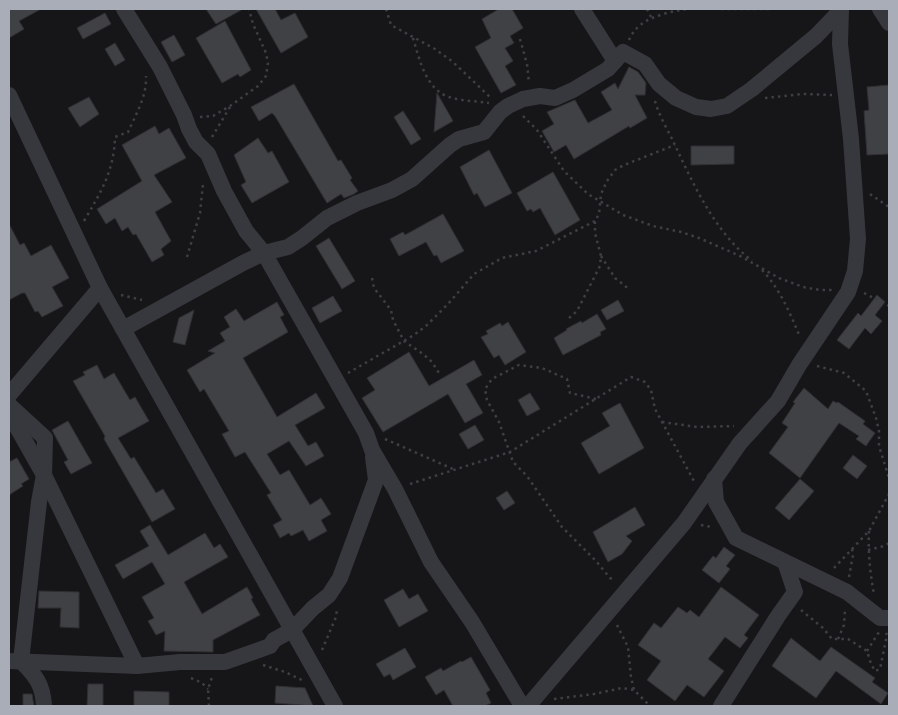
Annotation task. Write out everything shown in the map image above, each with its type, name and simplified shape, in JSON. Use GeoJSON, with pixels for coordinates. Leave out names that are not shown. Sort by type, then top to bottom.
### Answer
{"type":"FeatureCollection","features":[{"type":"Feature","properties":{"kind":"street"},"geometry":{"type":"LineString","coordinates":[[15,661],[137,666],[234,660],[254,650],[270,646],[274,640],[292,630],[312,608],[328,595],[340,578],[376,480],[372,450],[366,433],[264,253],[246,231],[224,191],[208,154],[196,142],[160,67],[124,9]]}},
{"type":"Feature","properties":{"kind":"street"},"geometry":{"type":"LineString","coordinates":[[582,9],[619,56],[645,64],[659,84],[676,98],[696,107],[711,109],[727,106],[752,89],[816,36],[841,9]]}},
{"type":"Feature","properties":{"kind":"street"},"geometry":{"type":"LineString","coordinates":[[528,706],[682,525],[740,443],[778,401],[849,289],[855,271],[858,239],[840,44],[841,9]]}},
{"type":"Feature","properties":{"kind":"street"},"geometry":{"type":"LineString","coordinates":[[880,9],[889,23]]}},
{"type":"Feature","properties":{"kind":"street"},"geometry":{"type":"LineString","coordinates":[[122,329],[242,263],[264,253],[288,247],[327,218],[357,203],[392,190],[412,179],[459,138],[470,137],[484,132],[505,108],[523,98],[540,96],[555,98],[573,90],[608,69],[619,56]]}},
{"type":"Feature","properties":{"kind":"street"},"geometry":{"type":"LineString","coordinates":[[9,95],[100,288],[292,630],[311,677],[335,706]]}},
{"type":"Feature","properties":{"kind":"street"},"geometry":{"type":"LineString","coordinates":[[9,395],[100,288]]}},
{"type":"Feature","properties":{"kind":"street"},"geometry":{"type":"LineString","coordinates":[[9,405],[45,438],[44,475],[15,661]]}},
{"type":"Feature","properties":{"kind":"street"},"geometry":{"type":"LineString","coordinates":[[9,413],[44,475],[137,666]]}},
{"type":"Feature","properties":{"kind":"street"},"geometry":{"type":"LineString","coordinates":[[372,450],[395,489],[431,562],[472,622],[522,706]]}},
{"type":"Feature","properties":{"kind":"street"},"geometry":{"type":"LineString","coordinates":[[714,479],[716,502],[736,538],[847,592],[884,618]]}},
{"type":"Feature","properties":{"kind":"street"},"geometry":{"type":"LineString","coordinates":[[721,706],[795,592],[785,562]]}},
{"type":"Feature","properties":{"kind":"street"},"geometry":{"type":"LineString","coordinates":[[15,661],[36,677],[43,693],[44,706]]}},
{"type":"Feature","properties":{"kind":"path"},"geometry":{"type":"LineString","coordinates":[[184,115],[199,118],[213,116],[258,86],[266,76],[268,63],[266,53],[253,24],[249,9]]}},
{"type":"Feature","properties":{"kind":"path"},"geometry":{"type":"LineString","coordinates":[[386,9],[391,25],[452,62],[486,95],[505,108]]}},
{"type":"Feature","properties":{"kind":"path"},"geometry":{"type":"LineString","coordinates":[[647,9],[652,19]]}},
{"type":"Feature","properties":{"kind":"path"},"geometry":{"type":"LineString","coordinates":[[619,56],[636,29],[644,22],[668,13],[689,9]]}},
{"type":"Feature","properties":{"kind":"path"},"geometry":{"type":"LineString","coordinates":[[721,9],[770,9]]}},
{"type":"Feature","properties":{"kind":"path"},"geometry":{"type":"LineString","coordinates":[[412,37],[421,64],[429,80],[438,90],[448,97],[492,103],[527,119],[538,130],[564,171],[588,194],[601,203],[623,215],[653,226],[699,238],[740,256],[779,278],[803,287],[832,290],[849,289],[863,292],[889,306]]}},
{"type":"Feature","properties":{"kind":"path"},"geometry":{"type":"LineString","coordinates":[[520,39],[527,64],[531,97]]}},
{"type":"Feature","properties":{"kind":"path"},"geometry":{"type":"LineString","coordinates":[[75,236],[108,179],[115,153],[115,137],[128,132],[143,99],[146,71]]}},
{"type":"Feature","properties":{"kind":"path"},"geometry":{"type":"LineString","coordinates":[[762,99],[803,94],[846,96]]}},
{"type":"Feature","properties":{"kind":"path"},"geometry":{"type":"LineString","coordinates":[[654,98],[656,106],[701,198],[722,230],[740,252],[760,267],[770,278],[783,299],[802,341],[806,356],[812,364],[818,367],[844,373],[866,391],[880,430],[879,446],[889,478]]}},
{"type":"Feature","properties":{"kind":"path"},"geometry":{"type":"LineString","coordinates":[[208,154],[212,136],[230,106]]}},
{"type":"Feature","properties":{"kind":"path"},"geometry":{"type":"LineString","coordinates":[[630,290],[615,278],[601,256],[595,233],[595,221],[599,214],[601,203],[600,194],[616,170],[675,145]]}},
{"type":"Feature","properties":{"kind":"path"},"geometry":{"type":"LineString","coordinates":[[187,257],[200,213],[203,184]]}},
{"type":"Feature","properties":{"kind":"path"},"geometry":{"type":"LineString","coordinates":[[336,380],[404,341],[427,325],[474,274],[502,258],[536,251],[595,221]]}},
{"type":"Feature","properties":{"kind":"path"},"geometry":{"type":"LineString","coordinates":[[569,318],[577,311],[592,284],[600,266],[601,256]]}},
{"type":"Feature","properties":{"kind":"path"},"geometry":{"type":"LineString","coordinates":[[372,278],[374,288],[391,310],[393,320],[404,341],[432,362],[439,373]]}},
{"type":"Feature","properties":{"kind":"path"},"geometry":{"type":"LineString","coordinates":[[100,288],[150,302],[162,308]]}},
{"type":"Feature","properties":{"kind":"path"},"geometry":{"type":"LineString","coordinates":[[597,399],[570,393],[567,379],[542,368],[519,365],[492,379],[485,388],[487,400],[499,422],[513,462],[527,476],[562,527],[610,578],[630,586]]}},
{"type":"Feature","properties":{"kind":"path"},"geometry":{"type":"LineString","coordinates":[[395,489],[510,452],[631,377],[645,382],[651,390],[655,409],[702,495]]}},
{"type":"Feature","properties":{"kind":"path"},"geometry":{"type":"LineString","coordinates":[[662,422],[697,427],[755,426]]}},
{"type":"Feature","properties":{"kind":"path"},"geometry":{"type":"LineString","coordinates":[[366,433],[395,442],[455,469]]}},
{"type":"Feature","properties":{"kind":"path"},"geometry":{"type":"LineString","coordinates":[[822,580],[869,531],[889,494]]}},
{"type":"Feature","properties":{"kind":"path"},"geometry":{"type":"LineString","coordinates":[[682,525],[697,524],[714,527]]}},
{"type":"Feature","properties":{"kind":"path"},"geometry":{"type":"LineString","coordinates":[[869,531],[868,550],[871,578],[884,618],[887,635],[880,669],[875,671],[870,664],[867,651],[879,632],[884,618]]}},
{"type":"Feature","properties":{"kind":"path"},"geometry":{"type":"LineString","coordinates":[[868,550],[889,543]]}},
{"type":"Feature","properties":{"kind":"path"},"geometry":{"type":"LineString","coordinates":[[838,639],[844,625],[853,556],[852,549]]}},
{"type":"Feature","properties":{"kind":"path"},"geometry":{"type":"LineString","coordinates":[[790,601],[823,628],[832,639],[848,640],[867,651]]}},
{"type":"Feature","properties":{"kind":"path"},"geometry":{"type":"LineString","coordinates":[[261,665],[311,677],[336,617],[337,608]]}},
{"type":"Feature","properties":{"kind":"path"},"geometry":{"type":"LineString","coordinates":[[609,610],[628,647],[630,678],[634,690],[650,706]]}},
{"type":"Feature","properties":{"kind":"path"},"geometry":{"type":"LineString","coordinates":[[209,706],[208,688],[218,661]]}},
{"type":"Feature","properties":{"kind":"path"},"geometry":{"type":"LineString","coordinates":[[549,701],[622,688],[634,690]]}},
{"type":"Feature","properties":{"kind":"building"},"geometry":{"type":"Polygon","coordinates":[[[9,9],[41,9],[19,21],[24,29],[9,38],[9,9]]]}},
{"type":"Feature","properties":{"kind":"building"},"geometry":{"type":"Polygon","coordinates":[[[206,9],[243,9],[216,24],[206,9]]]}},
{"type":"Feature","properties":{"kind":"building"},"geometry":{"type":"Polygon","coordinates":[[[256,9],[275,9],[281,20],[295,13],[308,37],[281,53],[256,9]]]}},
{"type":"Feature","properties":{"kind":"building"},"geometry":{"type":"Polygon","coordinates":[[[499,9],[512,9],[523,28],[510,36],[514,43],[505,48],[513,61],[505,66],[516,85],[501,93],[475,47],[491,38],[482,19],[499,9]]]}},
{"type":"Feature","properties":{"kind":"building"},"geometry":{"type":"Polygon","coordinates":[[[105,13],[111,24],[83,39],[77,28],[105,13]]]}},
{"type":"Feature","properties":{"kind":"building"},"geometry":{"type":"Polygon","coordinates":[[[225,21],[251,70],[240,77],[238,74],[222,83],[196,38],[225,21]]]}},
{"type":"Feature","properties":{"kind":"building"},"geometry":{"type":"Polygon","coordinates":[[[174,35],[185,55],[172,62],[161,42],[174,35]]]}},
{"type":"Feature","properties":{"kind":"building"},"geometry":{"type":"Polygon","coordinates":[[[115,43],[125,60],[115,66],[105,49],[115,43]]]}},
{"type":"Feature","properties":{"kind":"building"},"geometry":{"type":"Polygon","coordinates":[[[629,67],[638,72],[646,83],[645,95],[635,95],[647,118],[630,128],[629,126],[574,159],[566,145],[554,152],[542,131],[554,124],[547,112],[575,100],[588,123],[612,110],[601,92],[615,83],[618,89],[629,67]]]}},
{"type":"Feature","properties":{"kind":"building"},"geometry":{"type":"Polygon","coordinates":[[[294,84],[338,161],[341,160],[352,178],[350,180],[358,191],[354,194],[344,198],[341,194],[327,203],[275,116],[272,113],[259,121],[251,107],[294,84]]]}},
{"type":"Feature","properties":{"kind":"building"},"geometry":{"type":"Polygon","coordinates":[[[889,85],[889,154],[867,155],[864,111],[869,110],[867,87],[889,85]]]}},
{"type":"Feature","properties":{"kind":"building"},"geometry":{"type":"Polygon","coordinates":[[[437,93],[453,121],[434,132],[437,93]]]}},
{"type":"Feature","properties":{"kind":"building"},"geometry":{"type":"Polygon","coordinates":[[[89,97],[99,114],[80,127],[68,108],[89,97]]]}},
{"type":"Feature","properties":{"kind":"building"},"geometry":{"type":"Polygon","coordinates":[[[403,111],[421,139],[411,145],[394,117],[403,111]]]}},
{"type":"Feature","properties":{"kind":"building"},"geometry":{"type":"Polygon","coordinates":[[[155,126],[159,134],[169,128],[186,158],[154,175],[172,202],[155,212],[171,241],[161,249],[164,255],[152,262],[136,234],[133,235],[128,227],[122,231],[115,218],[106,224],[97,209],[142,181],[122,145],[155,126]]]}},
{"type":"Feature","properties":{"kind":"building"},"geometry":{"type":"Polygon","coordinates":[[[258,138],[268,153],[272,151],[289,182],[252,203],[241,185],[246,182],[234,155],[258,138]]]}},
{"type":"Feature","properties":{"kind":"building"},"geometry":{"type":"Polygon","coordinates":[[[691,146],[734,146],[734,164],[691,165],[691,146]]]}},
{"type":"Feature","properties":{"kind":"building"},"geometry":{"type":"Polygon","coordinates":[[[489,150],[512,193],[485,207],[477,193],[474,195],[460,167],[489,150]]]}},
{"type":"Feature","properties":{"kind":"building"},"geometry":{"type":"Polygon","coordinates":[[[553,172],[580,220],[555,235],[540,208],[533,212],[531,209],[527,211],[517,193],[553,172]]]}},
{"type":"Feature","properties":{"kind":"building"},"geometry":{"type":"Polygon","coordinates":[[[443,214],[464,251],[441,263],[437,255],[434,256],[426,242],[399,256],[390,239],[403,232],[405,235],[443,214]]]}},
{"type":"Feature","properties":{"kind":"building"},"geometry":{"type":"Polygon","coordinates":[[[9,224],[20,245],[24,243],[31,256],[51,245],[69,278],[52,287],[63,306],[42,317],[38,311],[35,312],[25,293],[9,300],[9,224]]]}},
{"type":"Feature","properties":{"kind":"building"},"geometry":{"type":"Polygon","coordinates":[[[329,238],[355,281],[342,289],[316,246],[329,238]]]}},
{"type":"Feature","properties":{"kind":"building"},"geometry":{"type":"Polygon","coordinates":[[[877,295],[885,302],[875,315],[882,321],[871,334],[865,328],[849,349],[837,340],[858,313],[861,316],[877,295]]]}},
{"type":"Feature","properties":{"kind":"building"},"geometry":{"type":"Polygon","coordinates":[[[333,296],[342,311],[320,323],[312,308],[333,296]]]}},
{"type":"Feature","properties":{"kind":"building"},"geometry":{"type":"Polygon","coordinates":[[[618,300],[624,311],[607,320],[601,310],[618,300]]]}},
{"type":"Feature","properties":{"kind":"building"},"geometry":{"type":"Polygon","coordinates":[[[277,302],[284,315],[280,317],[288,332],[243,358],[277,417],[316,393],[325,408],[295,425],[308,446],[316,442],[324,456],[306,466],[289,441],[267,454],[280,475],[289,470],[310,505],[321,498],[331,514],[321,520],[327,531],[309,541],[303,530],[291,536],[289,533],[280,538],[273,525],[282,520],[267,495],[271,493],[245,452],[235,457],[222,434],[229,431],[204,389],[200,392],[187,370],[215,353],[208,351],[225,341],[220,333],[230,327],[224,317],[236,309],[244,321],[277,302]]]}},
{"type":"Feature","properties":{"kind":"building"},"geometry":{"type":"Polygon","coordinates":[[[194,310],[185,345],[173,342],[179,318],[194,310]]]}},
{"type":"Feature","properties":{"kind":"building"},"geometry":{"type":"Polygon","coordinates":[[[597,314],[606,329],[600,332],[601,335],[563,355],[554,338],[566,329],[581,321],[582,323],[597,314]]]}},
{"type":"Feature","properties":{"kind":"building"},"geometry":{"type":"Polygon","coordinates":[[[508,322],[526,352],[505,365],[499,355],[494,358],[481,337],[488,334],[486,331],[500,323],[502,326],[508,322]]]}},
{"type":"Feature","properties":{"kind":"building"},"geometry":{"type":"Polygon","coordinates":[[[409,352],[429,386],[474,360],[482,375],[466,384],[483,413],[465,423],[448,394],[383,432],[362,398],[375,390],[367,378],[409,352]]]}},
{"type":"Feature","properties":{"kind":"building"},"geometry":{"type":"Polygon","coordinates":[[[97,365],[104,379],[114,373],[130,400],[135,397],[149,421],[118,438],[131,459],[134,457],[156,493],[163,489],[175,509],[152,522],[73,381],[85,375],[83,372],[97,365]]]}},
{"type":"Feature","properties":{"kind":"building"},"geometry":{"type":"Polygon","coordinates":[[[804,388],[828,409],[833,401],[838,402],[865,421],[863,424],[875,433],[866,446],[856,439],[859,436],[839,423],[800,478],[769,453],[788,427],[782,423],[795,403],[793,402],[804,388]]]}},
{"type":"Feature","properties":{"kind":"building"},"geometry":{"type":"Polygon","coordinates":[[[530,393],[540,409],[527,416],[518,400],[530,393]]]}},
{"type":"Feature","properties":{"kind":"building"},"geometry":{"type":"Polygon","coordinates":[[[620,403],[644,448],[599,474],[581,443],[610,426],[602,413],[620,403]]]}},
{"type":"Feature","properties":{"kind":"building"},"geometry":{"type":"Polygon","coordinates":[[[68,421],[92,463],[71,474],[64,462],[68,460],[52,430],[68,421]]]}},
{"type":"Feature","properties":{"kind":"building"},"geometry":{"type":"Polygon","coordinates":[[[475,425],[484,440],[468,449],[459,434],[475,425]]]}},
{"type":"Feature","properties":{"kind":"building"},"geometry":{"type":"Polygon","coordinates":[[[853,455],[867,466],[857,479],[843,468],[853,455]]]}},
{"type":"Feature","properties":{"kind":"building"},"geometry":{"type":"Polygon","coordinates":[[[17,458],[29,479],[21,484],[23,486],[9,495],[9,462],[17,458]]]}},
{"type":"Feature","properties":{"kind":"building"},"geometry":{"type":"Polygon","coordinates":[[[800,479],[814,491],[789,520],[775,508],[800,479]]]}},
{"type":"Feature","properties":{"kind":"building"},"geometry":{"type":"Polygon","coordinates":[[[507,491],[515,503],[504,510],[496,498],[507,491]]]}},
{"type":"Feature","properties":{"kind":"building"},"geometry":{"type":"Polygon","coordinates":[[[635,507],[645,525],[626,536],[632,541],[622,554],[608,562],[593,532],[635,507]]]}},
{"type":"Feature","properties":{"kind":"building"},"geometry":{"type":"Polygon","coordinates":[[[150,525],[168,555],[205,533],[214,548],[220,544],[228,557],[184,582],[202,614],[247,587],[260,615],[213,640],[213,652],[164,651],[165,631],[156,635],[148,621],[154,618],[142,597],[165,584],[152,562],[123,579],[115,565],[149,546],[140,531],[150,525]]]}},
{"type":"Feature","properties":{"kind":"building"},"geometry":{"type":"Polygon","coordinates":[[[724,547],[735,555],[726,566],[730,569],[719,583],[702,570],[713,556],[716,558],[724,547]]]}},
{"type":"Feature","properties":{"kind":"building"},"geometry":{"type":"Polygon","coordinates":[[[721,587],[759,615],[744,635],[748,638],[740,648],[725,637],[708,659],[724,671],[704,697],[687,685],[675,701],[647,680],[661,661],[638,645],[654,623],[661,628],[678,607],[687,613],[690,610],[699,617],[721,587]]]}},
{"type":"Feature","properties":{"kind":"building"},"geometry":{"type":"Polygon","coordinates":[[[403,589],[409,599],[418,594],[428,611],[399,627],[384,600],[403,589]]]}},
{"type":"Feature","properties":{"kind":"building"},"geometry":{"type":"Polygon","coordinates":[[[39,591],[79,592],[79,628],[60,627],[61,608],[38,608],[39,591]]]}},
{"type":"Feature","properties":{"kind":"building"},"geometry":{"type":"Polygon","coordinates":[[[791,638],[820,661],[831,647],[875,678],[872,682],[888,693],[881,704],[836,671],[816,698],[772,666],[791,638]]]}},
{"type":"Feature","properties":{"kind":"building"},"geometry":{"type":"Polygon","coordinates":[[[405,648],[416,667],[393,680],[390,674],[384,677],[376,664],[405,648]]]}},
{"type":"Feature","properties":{"kind":"building"},"geometry":{"type":"Polygon","coordinates":[[[471,657],[490,690],[486,693],[491,703],[485,706],[453,706],[444,690],[436,695],[425,677],[441,668],[443,671],[471,657]]]}},
{"type":"Feature","properties":{"kind":"building"},"geometry":{"type":"Polygon","coordinates":[[[88,684],[103,684],[103,706],[87,706],[88,684]]]}},
{"type":"Feature","properties":{"kind":"building"},"geometry":{"type":"Polygon","coordinates":[[[276,686],[305,688],[313,706],[275,703],[276,686]]]}},
{"type":"Feature","properties":{"kind":"building"},"geometry":{"type":"Polygon","coordinates":[[[134,691],[169,692],[169,706],[134,706],[134,691]]]}},
{"type":"Feature","properties":{"kind":"building"},"geometry":{"type":"Polygon","coordinates":[[[23,694],[32,694],[34,706],[23,706],[23,694]]]}}]}
